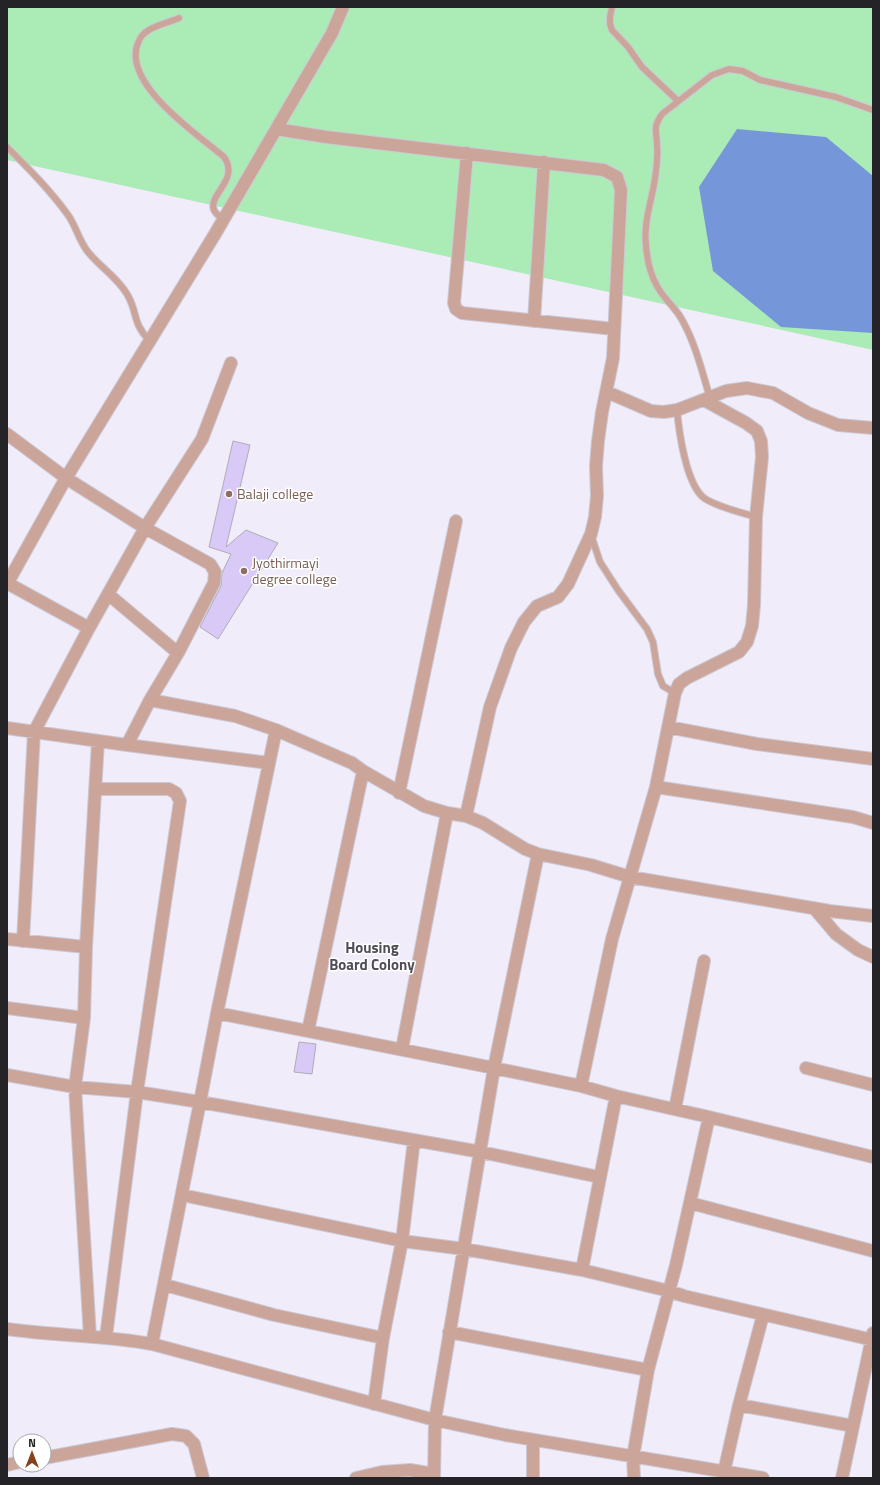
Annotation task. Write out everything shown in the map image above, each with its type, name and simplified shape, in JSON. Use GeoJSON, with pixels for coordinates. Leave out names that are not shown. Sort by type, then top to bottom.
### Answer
{"type":"FeatureCollection","features":[{"type":"Feature","properties":{"kind":"street"},"geometry":{"type":"LineString","coordinates":[[89,628],[7,583],[66,478],[224,219],[276,130],[332,33],[343,7]]}},
{"type":"Feature","properties":{"kind":"street"},"geometry":{"type":"LineString","coordinates":[[276,130],[604,170],[617,177],[621,190],[613,358],[598,441],[596,466],[597,496],[595,517],[591,534],[568,584],[558,596],[537,606],[524,622],[511,648],[490,707],[466,816]]}},
{"type":"Feature","properties":{"kind":"street"},"geometry":{"type":"LineString","coordinates":[[467,153],[454,303],[456,309],[462,313],[614,329]]}},
{"type":"Feature","properties":{"kind":"street"},"geometry":{"type":"LineString","coordinates":[[534,321],[544,162]]}},
{"type":"Feature","properties":{"kind":"street"},"geometry":{"type":"LineString","coordinates":[[23,942],[34,732],[89,628],[145,528],[202,439],[231,363]]}},
{"type":"Feature","properties":{"kind":"street"},"geometry":{"type":"LineString","coordinates":[[607,392],[652,410],[664,412],[677,410],[726,391],[747,388],[773,393],[808,413],[838,425],[873,428]]}},
{"type":"Feature","properties":{"kind":"street"},"geometry":{"type":"LineString","coordinates":[[581,1086],[612,939],[656,787],[675,693],[679,684],[687,678],[739,652],[747,642],[752,626],[754,605],[756,517],[762,457],[761,441],[757,431],[707,399]]}},
{"type":"Feature","properties":{"kind":"street"},"geometry":{"type":"LineString","coordinates":[[7,434],[66,478],[145,528],[210,564],[215,572],[214,583],[178,653],[150,700],[127,745]]}},
{"type":"Feature","properties":{"kind":"street"},"geometry":{"type":"LineString","coordinates":[[399,793],[456,521]]}},
{"type":"Feature","properties":{"kind":"street"},"geometry":{"type":"LineString","coordinates":[[108,594],[178,653]]}},
{"type":"Feature","properties":{"kind":"street"},"geometry":{"type":"LineString","coordinates":[[150,700],[235,716],[276,730],[352,763],[399,793],[424,806],[447,814],[466,816],[483,823],[525,849],[538,854],[591,865],[630,877],[814,908],[873,916]]}},
{"type":"Feature","properties":{"kind":"street"},"geometry":{"type":"LineString","coordinates":[[668,727],[757,744],[873,759]]}},
{"type":"Feature","properties":{"kind":"street"},"geometry":{"type":"LineString","coordinates":[[7,728],[269,763]]}},
{"type":"Feature","properties":{"kind":"street"},"geometry":{"type":"LineString","coordinates":[[152,1344],[165,1285],[216,1013],[276,730]]}},
{"type":"Feature","properties":{"kind":"street"},"geometry":{"type":"LineString","coordinates":[[90,1337],[75,1087],[84,1018],[86,947],[98,741]]}},
{"type":"Feature","properties":{"kind":"street"},"geometry":{"type":"LineString","coordinates":[[308,1031],[363,771]]}},
{"type":"Feature","properties":{"kind":"street"},"geometry":{"type":"LineString","coordinates":[[656,787],[853,817],[873,823]]}},
{"type":"Feature","properties":{"kind":"street"},"geometry":{"type":"LineString","coordinates":[[95,789],[169,789],[176,793],[180,801],[137,1092],[106,1338]]}},
{"type":"Feature","properties":{"kind":"street"},"geometry":{"type":"LineString","coordinates":[[402,1049],[447,814]]}},
{"type":"Feature","properties":{"kind":"street"},"geometry":{"type":"LineString","coordinates":[[356,1478],[382,1472],[410,1470],[434,1476],[435,1420],[494,1068],[538,854]]}},
{"type":"Feature","properties":{"kind":"street"},"geometry":{"type":"LineString","coordinates":[[814,908],[836,934],[858,950],[873,958]]}},
{"type":"Feature","properties":{"kind":"street"},"geometry":{"type":"LineString","coordinates":[[7,939],[23,942],[86,947]]}},
{"type":"Feature","properties":{"kind":"street"},"geometry":{"type":"LineString","coordinates":[[675,1109],[704,961]]}},
{"type":"Feature","properties":{"kind":"street"},"geometry":{"type":"LineString","coordinates":[[7,1008],[84,1018]]}},
{"type":"Feature","properties":{"kind":"street"},"geometry":{"type":"LineString","coordinates":[[216,1013],[581,1086],[616,1096],[873,1157]]}},
{"type":"Feature","properties":{"kind":"street"},"geometry":{"type":"LineString","coordinates":[[806,1068],[873,1084]]}},
{"type":"Feature","properties":{"kind":"street"},"geometry":{"type":"LineString","coordinates":[[7,1075],[75,1087],[137,1092],[200,1102],[481,1152],[599,1178]]}},
{"type":"Feature","properties":{"kind":"street"},"geometry":{"type":"LineString","coordinates":[[582,1270],[616,1096]]}},
{"type":"Feature","properties":{"kind":"street"},"geometry":{"type":"LineString","coordinates":[[634,1478],[633,1457],[648,1370],[669,1291],[709,1117]]}},
{"type":"Feature","properties":{"kind":"street"},"geometry":{"type":"LineString","coordinates":[[374,1404],[383,1338],[402,1240],[414,1140]]}},
{"type":"Feature","properties":{"kind":"street"},"geometry":{"type":"LineString","coordinates":[[182,1195],[402,1240],[464,1249],[582,1270],[763,1315],[872,1338],[842,1478]]}},
{"type":"Feature","properties":{"kind":"street"},"geometry":{"type":"LineString","coordinates":[[690,1203],[873,1251]]}},
{"type":"Feature","properties":{"kind":"street"},"geometry":{"type":"LineString","coordinates":[[165,1285],[274,1315],[383,1338]]}},
{"type":"Feature","properties":{"kind":"street"},"geometry":{"type":"LineString","coordinates":[[724,1472],[739,1405],[763,1315]]}},
{"type":"Feature","properties":{"kind":"street"},"geometry":{"type":"LineString","coordinates":[[7,1329],[62,1336],[106,1338],[152,1344],[435,1420],[533,1440],[763,1478]]}},
{"type":"Feature","properties":{"kind":"street"},"geometry":{"type":"LineString","coordinates":[[450,1332],[648,1370]]}},
{"type":"Feature","properties":{"kind":"street"},"geometry":{"type":"LineString","coordinates":[[739,1405],[853,1426]]}},
{"type":"Feature","properties":{"kind":"street"},"geometry":{"type":"LineString","coordinates":[[52,1456],[172,1434],[186,1436],[194,1444],[203,1478]]}},
{"type":"Feature","properties":{"kind":"street"},"geometry":{"type":"LineString","coordinates":[[533,1440],[533,1478]]}},
{"type":"Feature","properties":{"kind":"lane"},"geometry":{"type":"LineString","coordinates":[[612,7],[610,24],[612,30],[628,46],[642,67],[678,101]]}},
{"type":"Feature","properties":{"kind":"lane"},"geometry":{"type":"LineString","coordinates":[[179,18],[152,28],[142,37],[136,52],[137,67],[146,84],[160,104],[224,157],[228,162],[229,173],[214,202],[215,213],[224,219]]}},
{"type":"Feature","properties":{"kind":"lane"},"geometry":{"type":"LineString","coordinates":[[707,399],[692,340],[681,317],[657,286],[648,263],[645,244],[647,217],[656,175],[656,123],[662,114],[712,75],[729,69],[743,71],[760,80],[836,97],[873,110]]}},
{"type":"Feature","properties":{"kind":"lane"},"geometry":{"type":"LineString","coordinates":[[7,147],[35,175],[68,215],[82,244],[128,295],[137,324],[141,332],[149,340]]}},
{"type":"Feature","properties":{"kind":"lane"},"geometry":{"type":"LineString","coordinates":[[677,410],[679,435],[686,464],[696,488],[702,496],[710,501],[756,517]]}},
{"type":"Feature","properties":{"kind":"lane"},"geometry":{"type":"LineString","coordinates":[[591,534],[600,562],[618,590],[647,629],[652,642],[658,674],[663,686],[675,693]]}},
{"type":"Feature","properties":{"kind":"green space"},"geometry":{"type":"Polygon","coordinates":[[[7,7],[873,7],[873,350],[7,160],[7,7]]]}},
{"type":"Feature","properties":{"kind":"water"},"geometry":{"type":"Polygon","coordinates":[[[737,129],[826,137],[873,176],[873,333],[781,327],[713,271],[699,187],[737,129]]]}},
{"type":"Feature","properties":{"kind":"building","name":"Jyothirmayi degree college"},"geometry":{"type":"Polygon","coordinates":[[[233,441],[250,445],[226,547],[246,530],[278,543],[218,639],[200,627],[221,586],[222,573],[231,554],[209,547],[233,441]]]}},
{"type":"Feature","properties":{"kind":"building"},"geometry":{"type":"Polygon","coordinates":[[[299,1042],[316,1044],[312,1074],[294,1072],[299,1042]]]}},
{"type":"Feature","properties":{"kind":"place","name":"Balaji college"},"geometry":{"type":"Point","coordinates":[229,494]}},
{"type":"Feature","properties":{"kind":"place","name":"Jyothirmayi degree college"},"geometry":{"type":"Point","coordinates":[244,571]}},
{"type":"Feature","properties":{"kind":"district","name":"Housing Board Colony"},"geometry":{"type":"Point","coordinates":[372,956]}}]}
